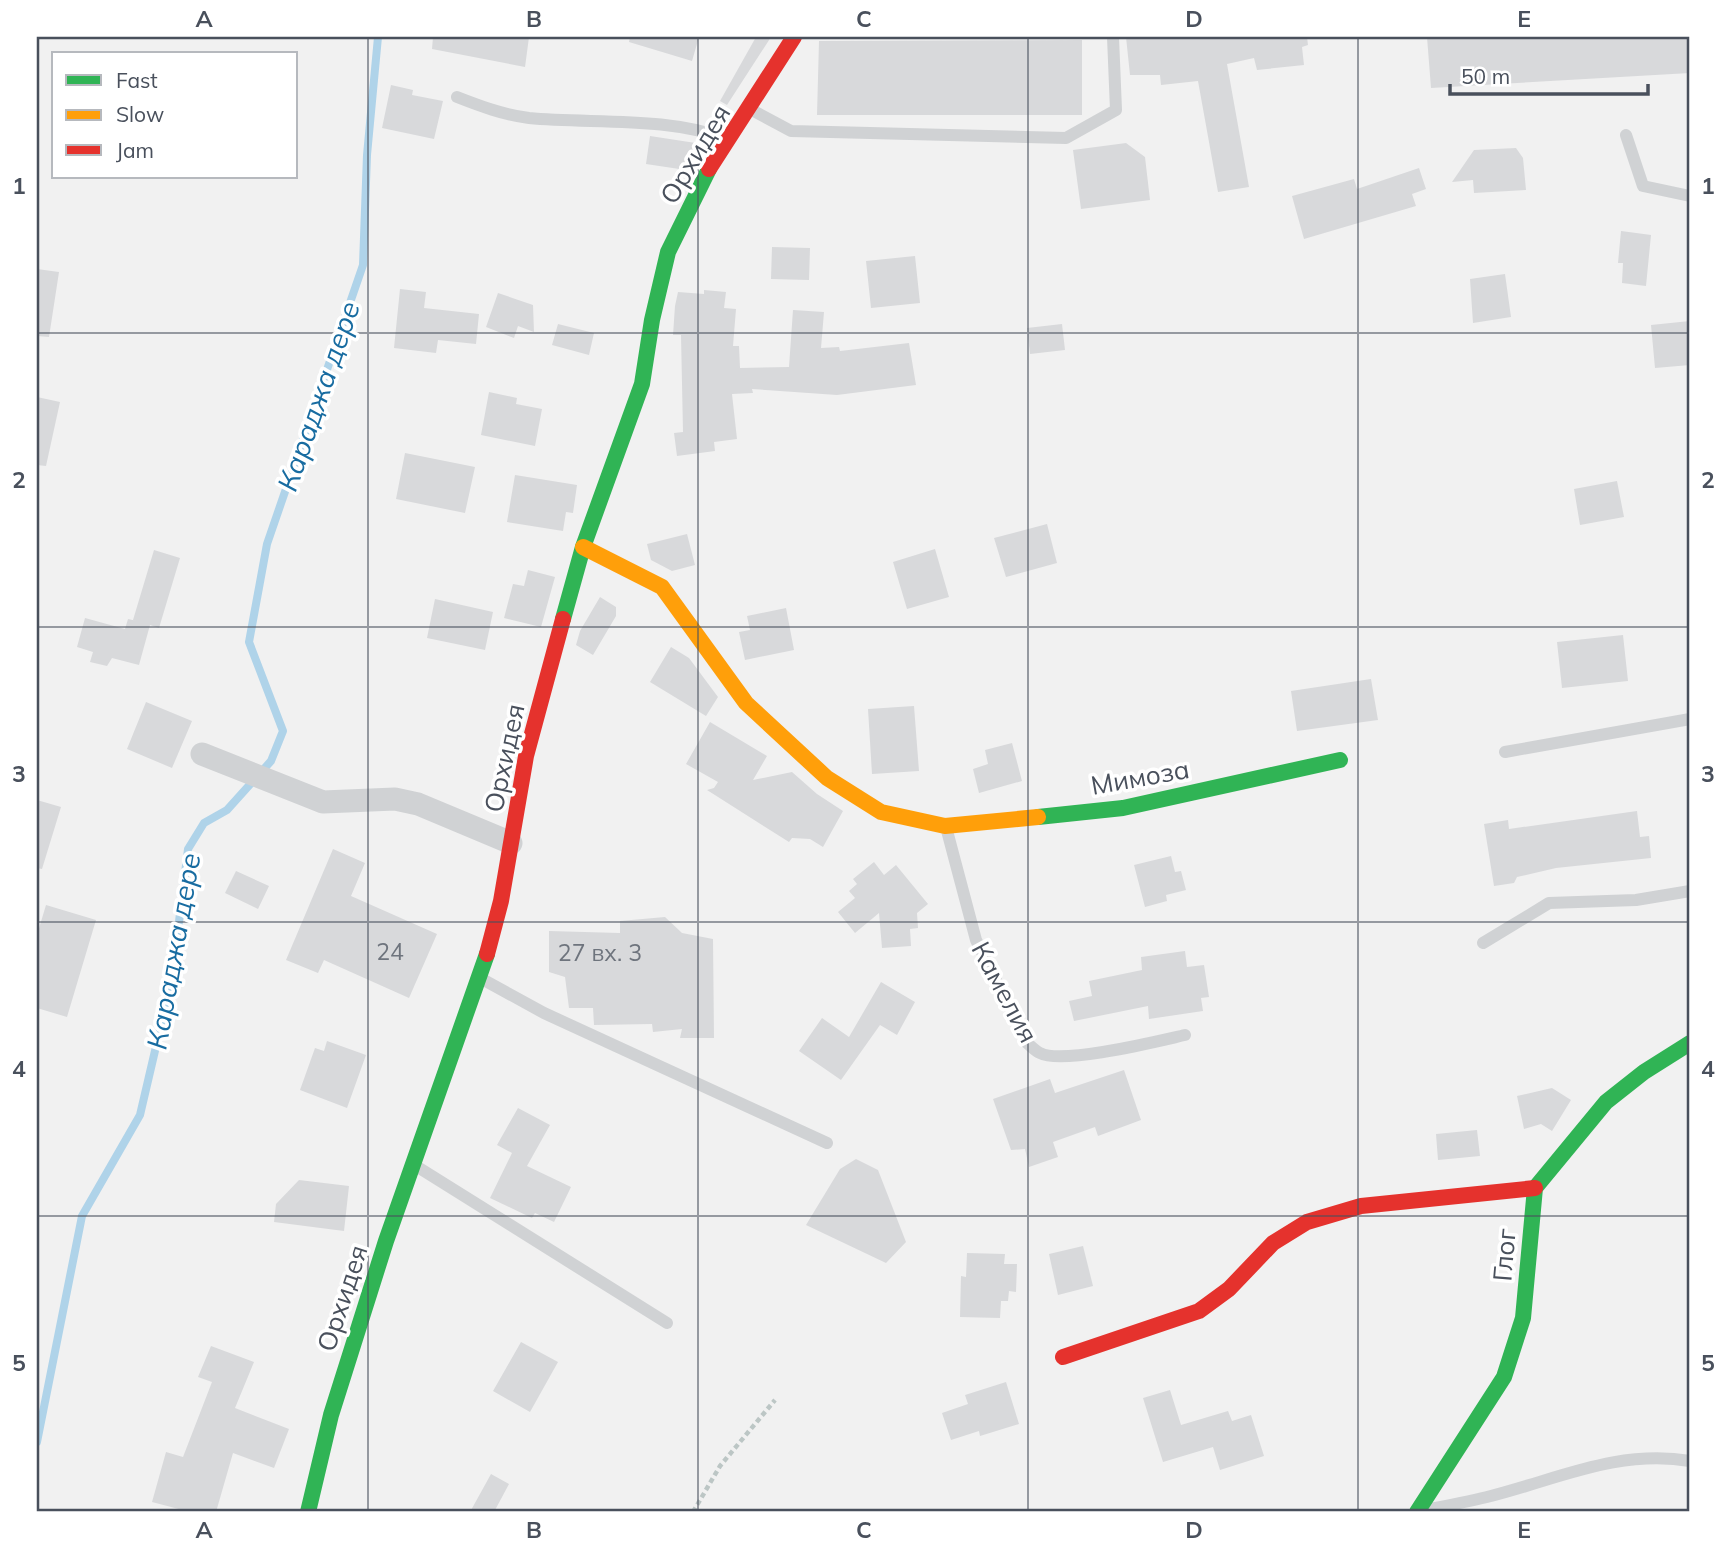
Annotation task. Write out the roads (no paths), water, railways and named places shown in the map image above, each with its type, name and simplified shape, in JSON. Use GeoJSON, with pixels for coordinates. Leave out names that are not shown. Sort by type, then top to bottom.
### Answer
{"type":"FeatureCollection","features":[{"type":"Feature","properties":{"kind":"street","name":"Орхидея"},"geometry":{"type":"LineString","coordinates":[[308,1512],[334,1402],[386,1241],[481,978],[511,843],[526,756],[583,547],[642,384],[652,320],[668,252],[699,184],[730,140],[794,37]]}},
{"type":"Feature","properties":{"kind":"street","name":"Мимоза"},"geometry":{"type":"LineString","coordinates":[[583,547],[662,587],[746,704],[827,778],[880,812],[946,826],[1123,808],[1340,760]]}},
{"type":"Feature","properties":{"kind":"street"},"geometry":{"type":"LineString","coordinates":[[202,754],[323,802],[370,799],[406,802],[511,843]]}},
{"type":"Feature","properties":{"kind":"street"},"geometry":{"type":"LineString","coordinates":[[1063,1357],[1199,1311],[1229,1289],[1273,1243],[1307,1222],[1361,1206],[1535,1188],[1606,1102],[1644,1072],[1690,1043]]}},
{"type":"Feature","properties":{"kind":"street","name":"Глог"},"geometry":{"type":"LineString","coordinates":[[1417,1512],[1504,1377],[1523,1318],[1535,1188]]}},
{"type":"Feature","properties":{"kind":"lane"},"geometry":{"type":"LineString","coordinates":[[750,109],[791,131],[1066,138],[1116,110],[1113,37]]}},
{"type":"Feature","properties":{"kind":"lane"},"geometry":{"type":"LineString","coordinates":[[457,97],[484,108],[526,118],[625,122],[711,133],[730,140]]}},
{"type":"Feature","properties":{"kind":"lane"},"geometry":{"type":"LineString","coordinates":[[1626,135],[1643,186],[1690,196]]}},
{"type":"Feature","properties":{"kind":"lane"},"geometry":{"type":"LineString","coordinates":[[1505,752],[1690,719]]}},
{"type":"Feature","properties":{"kind":"lane","name":"Камелия"},"geometry":{"type":"LineString","coordinates":[[946,826],[976,940],[1027,1043],[1041,1054],[1058,1057],[1132,1047],[1185,1035]]}},
{"type":"Feature","properties":{"kind":"lane"},"geometry":{"type":"LineString","coordinates":[[1483,943],[1549,903],[1636,901],[1690,891]]}},
{"type":"Feature","properties":{"kind":"lane"},"geometry":{"type":"LineString","coordinates":[[481,978],[544,1013],[827,1143]]}},
{"type":"Feature","properties":{"kind":"lane"},"geometry":{"type":"LineString","coordinates":[[415,1166],[667,1323]]}},
{"type":"Feature","properties":{"kind":"lane"},"geometry":{"type":"LineString","coordinates":[[1417,1512],[1488,1497],[1571,1470],[1628,1458],[1668,1457],[1690,1461]]}},
{"type":"Feature","properties":{"kind":"waterway","name":"Караджа дере"},"geometry":{"type":"LineString","coordinates":[[37,1442],[82,1216],[140,1115],[172,978],[188,849],[204,823],[227,810],[271,761],[283,731],[249,642],[267,544],[363,265],[367,155],[378,37]]}}]}
